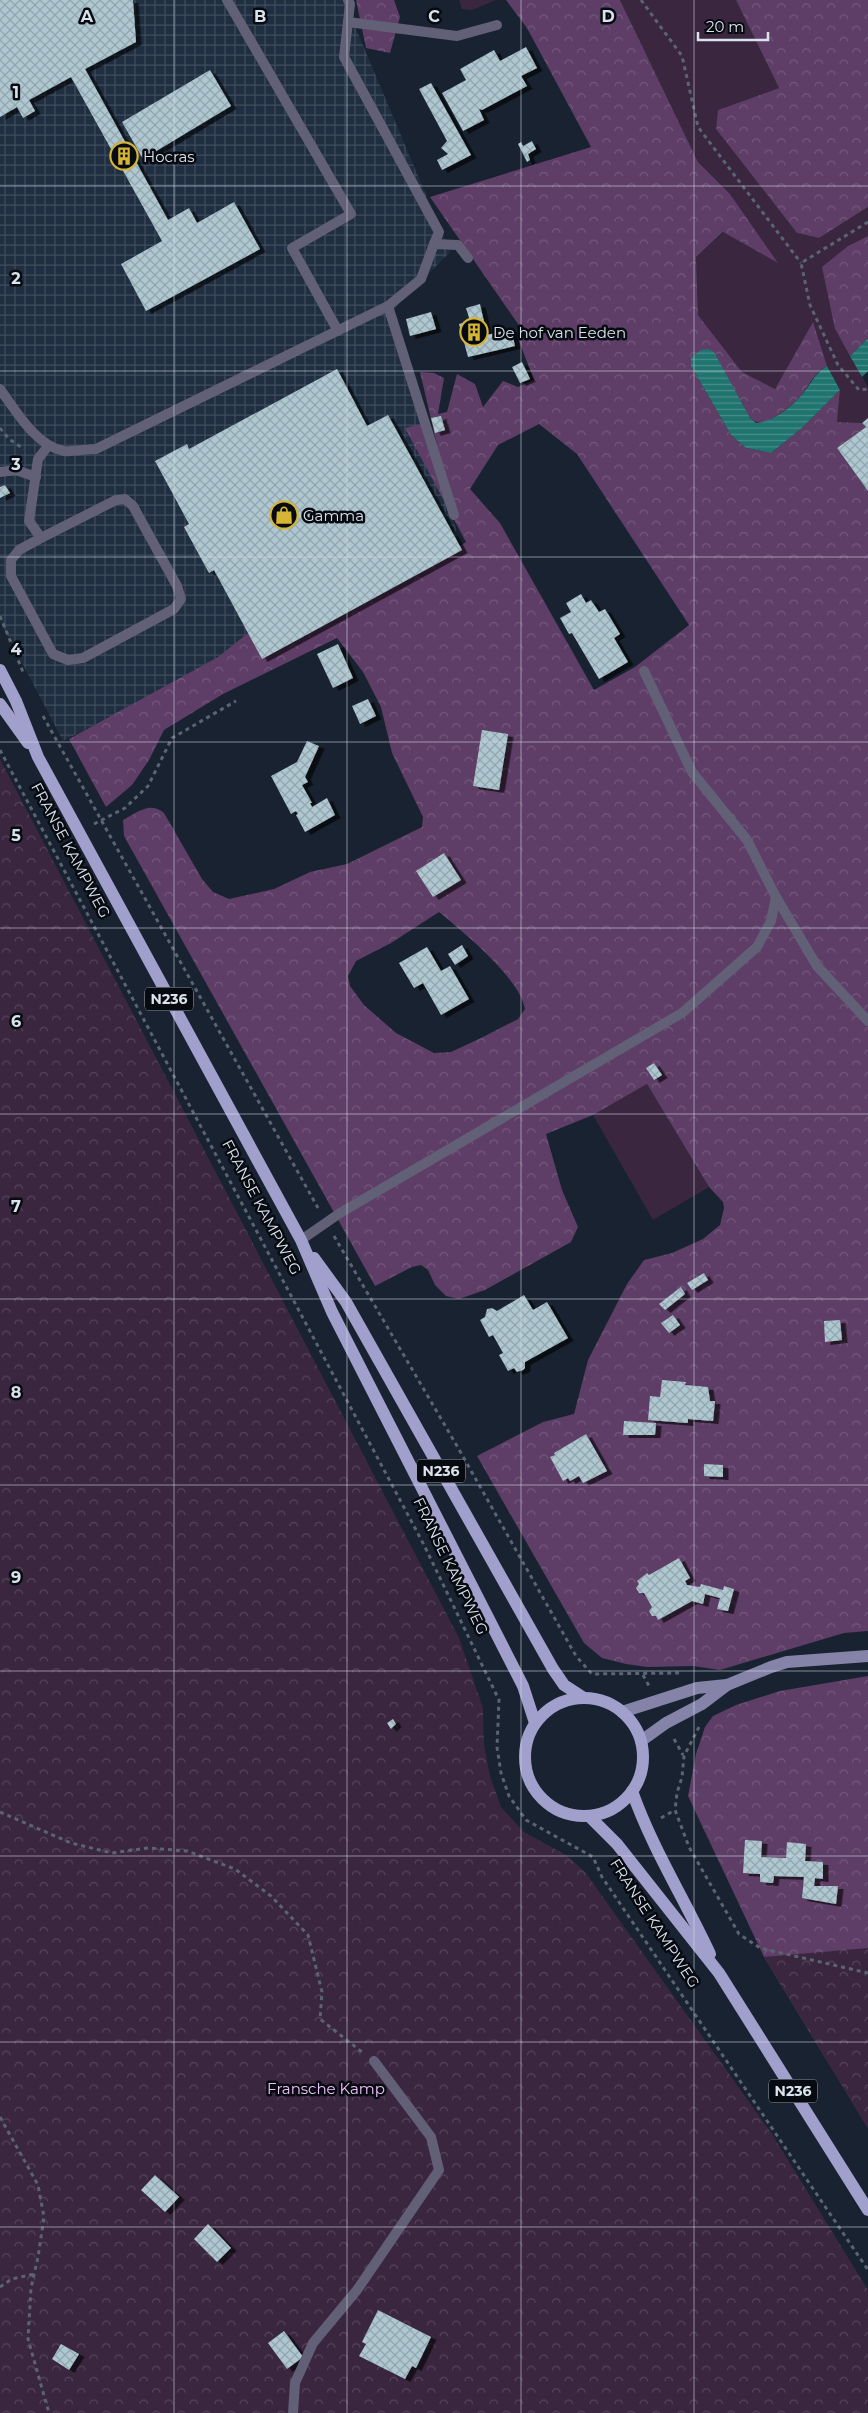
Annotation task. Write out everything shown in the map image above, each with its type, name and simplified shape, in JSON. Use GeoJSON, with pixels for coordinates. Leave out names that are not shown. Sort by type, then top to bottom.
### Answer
{"type":"FeatureCollection","features":[{"type":"Feature","properties":{"kind":"main road","name":"FRANSE KAMPWEG"},"geometry":{"type":"LineString","coordinates":[[0,670],[16,701],[38,758]]}},
{"type":"Feature","properties":{"kind":"main road","name":"FRANSE KAMPWEG"},"geometry":{"type":"LineString","coordinates":[[0,704],[38,758],[301,1240],[332,1312],[523,1686],[535,1723]]}},
{"type":"Feature","properties":{"kind":"main road","name":"FRANSE KAMPWEG"},"geometry":{"type":"LineString","coordinates":[[301,1240],[346,1302],[553,1669],[564,1685],[584,1698]]}},
{"type":"Feature","properties":{"kind":"main road"},"geometry":{"type":"LineString","coordinates":[[622,1712],[697,1688],[727,1685],[787,1662],[868,1656]]}},
{"type":"Feature","properties":{"kind":"main road"},"geometry":{"type":"LineString","coordinates":[[641,1741],[666,1723],[702,1704],[727,1685]]}},
{"type":"Feature","properties":{"kind":"main road","name":"N236"},"geometry":{"type":"LineString","coordinates":[[572,1698],[594,1698],[615,1706],[622,1712],[631,1721],[641,1741],[643,1758],[640,1778],[632,1791],[614,1808],[597,1815],[578,1816],[561,1812],[545,1802],[533,1788],[526,1771],[524,1753],[528,1735],[535,1723],[551,1707],[572,1698]]}},
{"type":"Feature","properties":{"kind":"main road","name":"FRANSE KAMPWEG"},"geometry":{"type":"LineString","coordinates":[[632,1791],[645,1828],[688,1908],[718,1973]]}},
{"type":"Feature","properties":{"kind":"main road","name":"FRANSE KAMPWEG"},"geometry":{"type":"LineString","coordinates":[[589,1816],[617,1844],[718,1973],[868,2210]]}},
{"type":"Feature","properties":{"kind":"lane"},"geometry":{"type":"LineString","coordinates":[[227,0],[351,214],[292,248],[338,331]]}},
{"type":"Feature","properties":{"kind":"lane"},"geometry":{"type":"LineString","coordinates":[[0,390],[21,419],[48,446],[65,451],[96,449],[388,306],[421,279],[439,232],[344,57],[350,4],[348,0]]}},
{"type":"Feature","properties":{"kind":"lane"},"geometry":{"type":"LineString","coordinates":[[348,22],[457,36],[497,26]]}},
{"type":"Feature","properties":{"kind":"lane"},"geometry":{"type":"LineString","coordinates":[[434,244],[458,245],[468,258]]}},
{"type":"Feature","properties":{"kind":"lane"},"geometry":{"type":"LineString","coordinates":[[388,306],[454,515]]}},
{"type":"Feature","properties":{"kind":"lane"},"geometry":{"type":"LineString","coordinates":[[41,538],[29,521],[38,459],[48,446]]}},
{"type":"Feature","properties":{"kind":"lane"},"geometry":{"type":"LineString","coordinates":[[0,472],[16,470],[36,477]]}},
{"type":"Feature","properties":{"kind":"lane"},"geometry":{"type":"LineString","coordinates":[[126,499],[133,506],[177,586],[181,599],[174,609],[83,658],[68,660],[53,654],[11,576],[11,560],[19,550],[41,538],[116,500],[126,499]]}},
{"type":"Feature","properties":{"kind":"lane"},"geometry":{"type":"LineString","coordinates":[[644,671],[692,772],[747,840],[776,897],[816,966],[868,1021]]}},
{"type":"Feature","properties":{"kind":"lane"},"geometry":{"type":"LineString","coordinates":[[301,1240],[326,1223],[682,1013],[757,947],[771,921],[776,897]]}},
{"type":"Feature","properties":{"kind":"lane"},"geometry":{"type":"LineString","coordinates":[[294,2413],[294,2383],[313,2343],[357,2290],[439,2170],[431,2137],[374,2060]]}},
{"type":"Feature","properties":{"kind":"path"},"geometry":{"type":"LineString","coordinates":[[641,0],[682,56],[698,127],[801,263],[810,305],[838,365],[859,390],[868,389]]}},
{"type":"Feature","properties":{"kind":"path"},"geometry":{"type":"LineString","coordinates":[[801,263],[868,222]]}},
{"type":"Feature","properties":{"kind":"path"},"geometry":{"type":"LineString","coordinates":[[0,428],[10,439],[38,459]]}},
{"type":"Feature","properties":{"kind":"path"},"geometry":{"type":"LineString","coordinates":[[0,616],[27,680]]}},
{"type":"Feature","properties":{"kind":"path"},"geometry":{"type":"LineString","coordinates":[[78,832],[125,808],[148,786],[172,738],[236,702]]}},
{"type":"Feature","properties":{"kind":"path"},"geometry":{"type":"LineString","coordinates":[[42,714],[326,1223],[458,1446],[576,1656],[592,1674],[644,1675]]}},
{"type":"Feature","properties":{"kind":"path","name":"FRANSE KAMPWEG"},"geometry":{"type":"LineString","coordinates":[[0,750],[428,1553],[499,1700],[498,1747],[501,1773],[509,1796],[526,1820],[593,1858],[602,1877],[868,2270]]}},
{"type":"Feature","properties":{"kind":"path"},"geometry":{"type":"LineString","coordinates":[[684,1756],[675,1810],[689,1847],[739,1934],[760,1948],[868,1973]]}},
{"type":"Feature","properties":{"kind":"path"},"geometry":{"type":"LineString","coordinates":[[0,1812],[71,1843],[112,1854],[148,1848],[186,1851],[236,1869],[271,1896],[308,1935],[322,1992],[320,2019],[374,2060]]}},
{"type":"Feature","properties":{"kind":"path"},"geometry":{"type":"LineString","coordinates":[[0,2117],[38,2185],[44,2217],[31,2288],[28,2339],[49,2413]]}},
{"type":"Feature","properties":{"kind":"path"},"geometry":{"type":"LineString","coordinates":[[0,2287],[12,2279],[34,2274]]}},
{"type":"Feature","properties":{"kind":"shaded area"},"geometry":{"type":"Polygon","coordinates":[[[0,0],[344,0],[450,252],[393,310],[459,540],[63,741],[0,621],[0,0]]]}},
{"type":"Feature","properties":{"kind":"shaded area"},"geometry":{"type":"Polygon","coordinates":[[[868,338],[868,371],[862,377],[850,356],[868,338]]]}},
{"type":"Feature","properties":{"kind":"shaded area"},"geometry":{"type":"Polygon","coordinates":[[[708,349],[714,352],[750,418],[756,423],[770,420],[789,407],[800,397],[817,374],[827,366],[840,390],[802,428],[771,453],[746,448],[731,435],[691,366],[691,357],[701,350],[708,349]]]}},
{"type":"Feature","properties":{"kind":"green space"},"geometry":{"type":"Polygon","coordinates":[[[356,0],[394,0],[400,17],[390,53],[366,48],[356,0]]]}},
{"type":"Feature","properties":{"kind":"green space"},"geometry":{"type":"Polygon","coordinates":[[[459,0],[496,0],[472,10],[462,9],[459,0]]]}},
{"type":"Feature","properties":{"kind":"green space"},"geometry":{"type":"Polygon","coordinates":[[[506,0],[620,0],[698,162],[730,194],[778,263],[723,232],[696,257],[698,315],[742,372],[775,389],[813,322],[827,366],[814,377],[797,400],[782,413],[768,420],[756,422],[751,419],[741,401],[734,394],[691,366],[731,435],[746,448],[771,453],[802,428],[840,390],[837,422],[862,423],[866,427],[837,448],[868,491],[868,1631],[844,1633],[720,1670],[693,1666],[647,1667],[626,1664],[602,1658],[584,1643],[477,1456],[543,1422],[574,1414],[588,1360],[627,1284],[644,1260],[672,1253],[703,1239],[720,1225],[724,1208],[723,1202],[709,1187],[647,1084],[593,1115],[546,1134],[562,1190],[578,1227],[571,1242],[485,1290],[459,1299],[446,1296],[435,1285],[428,1270],[421,1265],[412,1267],[375,1286],[124,836],[123,820],[149,808],[154,808],[164,813],[202,879],[213,892],[229,899],[274,889],[310,872],[347,864],[422,827],[423,817],[392,753],[381,707],[363,672],[337,638],[223,694],[164,730],[149,760],[132,785],[106,807],[69,739],[218,657],[248,633],[262,658],[462,550],[460,546],[466,542],[405,428],[420,424],[437,445],[420,372],[434,373],[444,378],[438,414],[447,412],[457,374],[475,384],[483,407],[503,381],[518,387],[534,380],[517,336],[527,337],[430,197],[591,147],[527,28],[506,0]],[[539,424],[498,445],[470,489],[500,523],[594,690],[635,667],[689,625],[577,454],[539,424]],[[439,912],[391,943],[356,961],[348,976],[350,986],[364,1005],[396,1033],[434,1053],[451,1052],[481,1038],[518,1019],[525,1009],[521,996],[489,956],[439,912]]]}},
{"type":"Feature","properties":{"kind":"green space"},"geometry":{"type":"Polygon","coordinates":[[[620,0],[736,0],[779,88],[718,110],[716,129],[797,233],[819,238],[868,207],[868,236],[848,246],[835,329],[868,387],[868,418],[862,423],[837,422],[840,390],[826,364],[813,323],[775,389],[742,372],[698,315],[696,257],[724,232],[777,262],[730,194],[698,162],[620,0]]]}},
{"type":"Feature","properties":{"kind":"green space"},"geometry":{"type":"Polygon","coordinates":[[[736,0],[868,0],[868,207],[819,238],[797,233],[716,129],[718,110],[779,88],[736,0]]]}},
{"type":"Feature","properties":{"kind":"green space"},"geometry":{"type":"Polygon","coordinates":[[[868,236],[868,338],[850,356],[835,329],[822,267],[848,246],[868,236]]]}},
{"type":"Feature","properties":{"kind":"green space","name":"Fransche Kamp"},"geometry":{"type":"Polygon","coordinates":[[[0,759],[459,1638],[483,1708],[484,1745],[490,1776],[501,1807],[524,1832],[566,1855],[585,1872],[772,2134],[868,2290],[868,2413],[0,2413],[0,759]]]}},
{"type":"Feature","properties":{"kind":"green space"},"geometry":{"type":"Polygon","coordinates":[[[647,1084],[709,1187],[653,1220],[593,1115],[647,1084]]]}},
{"type":"Feature","properties":{"kind":"green space"},"geometry":{"type":"Polygon","coordinates":[[[868,1676],[868,2128],[764,1957],[688,1796],[696,1754],[705,1727],[713,1716],[736,1705],[780,1691],[868,1676]]]}},
{"type":"Feature","properties":{"kind":"green space"},"geometry":{"type":"Polygon","coordinates":[[[868,1948],[868,2128],[764,1957],[868,1948]]]}},
{"type":"Feature","properties":{"kind":"building","name":"Hocras"},"geometry":{"type":"Polygon","coordinates":[[[0,0],[133,0],[136,42],[85,69],[168,220],[189,208],[197,223],[234,202],[260,249],[146,311],[121,264],[162,241],[71,77],[29,100],[35,111],[23,118],[17,107],[0,117],[0,0]]]}},
{"type":"Feature","properties":{"kind":"building"},"geometry":{"type":"Polygon","coordinates":[[[526,47],[537,68],[521,76],[527,86],[482,110],[479,109],[484,120],[463,131],[442,93],[466,80],[460,69],[494,50],[500,61],[526,47]]]}},
{"type":"Feature","properties":{"kind":"building"},"geometry":{"type":"Polygon","coordinates":[[[210,70],[231,106],[143,159],[122,122],[210,70]]]}},
{"type":"Feature","properties":{"kind":"building"},"geometry":{"type":"Polygon","coordinates":[[[431,83],[471,155],[442,170],[437,160],[448,154],[441,148],[447,141],[419,89],[431,83]]]}},
{"type":"Feature","properties":{"kind":"building"},"geometry":{"type":"Polygon","coordinates":[[[532,141],[536,149],[528,154],[530,160],[527,162],[518,144],[521,142],[523,146],[532,141]]]}},
{"type":"Feature","properties":{"kind":"building","name":"De hof van Eeden"},"geometry":{"type":"Polygon","coordinates":[[[480,304],[487,335],[511,329],[515,346],[468,357],[459,324],[470,321],[466,308],[480,304]]]}},
{"type":"Feature","properties":{"kind":"building"},"geometry":{"type":"Polygon","coordinates":[[[431,312],[436,329],[410,336],[406,319],[431,312]]]}},
{"type":"Feature","properties":{"kind":"building"},"geometry":{"type":"Polygon","coordinates":[[[522,362],[530,379],[520,383],[512,367],[522,362]]]}},
{"type":"Feature","properties":{"kind":"building"},"geometry":{"type":"Polygon","coordinates":[[[337,369],[367,426],[388,415],[462,550],[262,659],[214,570],[209,573],[191,540],[184,527],[189,524],[155,461],[187,444],[189,449],[337,369]]]}},
{"type":"Feature","properties":{"kind":"building"},"geometry":{"type":"Polygon","coordinates":[[[441,416],[445,430],[435,433],[431,418],[441,416]]]}},
{"type":"Feature","properties":{"kind":"building"},"geometry":{"type":"Polygon","coordinates":[[[868,418],[868,491],[837,448],[866,427],[862,423],[868,418]]]}},
{"type":"Feature","properties":{"kind":"building"},"geometry":{"type":"Polygon","coordinates":[[[5,485],[10,493],[0,498],[0,487],[5,485]]]}},
{"type":"Feature","properties":{"kind":"building"},"geometry":{"type":"Polygon","coordinates":[[[581,594],[586,603],[591,600],[599,612],[605,609],[620,634],[614,638],[628,662],[599,679],[572,633],[569,634],[560,618],[571,612],[566,603],[581,594]]]}},
{"type":"Feature","properties":{"kind":"building"},"geometry":{"type":"Polygon","coordinates":[[[338,644],[353,678],[333,688],[317,654],[338,644]]]}},
{"type":"Feature","properties":{"kind":"building"},"geometry":{"type":"Polygon","coordinates":[[[368,699],[376,716],[360,724],[352,706],[368,699]]]}},
{"type":"Feature","properties":{"kind":"building"},"geometry":{"type":"Polygon","coordinates":[[[482,730],[508,734],[499,790],[473,786],[482,730]]]}},
{"type":"Feature","properties":{"kind":"building"},"geometry":{"type":"Polygon","coordinates":[[[307,741],[319,746],[305,777],[308,782],[302,785],[312,803],[310,803],[312,807],[327,798],[335,815],[305,832],[296,815],[298,814],[296,811],[291,814],[271,776],[297,762],[307,741]]]}},
{"type":"Feature","properties":{"kind":"building"},"geometry":{"type":"Polygon","coordinates":[[[444,853],[461,880],[433,897],[416,871],[444,853]]]}},
{"type":"Feature","properties":{"kind":"building"},"geometry":{"type":"Polygon","coordinates":[[[462,945],[468,956],[455,965],[448,954],[462,945]]]}},
{"type":"Feature","properties":{"kind":"building"},"geometry":{"type":"Polygon","coordinates":[[[427,947],[441,971],[450,966],[469,999],[441,1015],[423,983],[414,988],[399,963],[427,947]]]}},
{"type":"Feature","properties":{"kind":"building"},"geometry":{"type":"Polygon","coordinates":[[[654,1063],[662,1075],[654,1080],[646,1068],[654,1063]]]}},
{"type":"Feature","properties":{"kind":"building"},"geometry":{"type":"Polygon","coordinates":[[[704,1273],[708,1280],[692,1290],[687,1283],[704,1273]]]}},
{"type":"Feature","properties":{"kind":"building"},"geometry":{"type":"Polygon","coordinates":[[[681,1287],[685,1294],[665,1310],[659,1304],[681,1287]]]}},
{"type":"Feature","properties":{"kind":"building"},"geometry":{"type":"Polygon","coordinates":[[[524,1295],[533,1310],[547,1302],[568,1338],[525,1362],[523,1370],[517,1372],[514,1368],[508,1371],[499,1355],[503,1353],[493,1335],[489,1337],[480,1320],[485,1317],[487,1309],[492,1308],[497,1311],[524,1295]]]}},
{"type":"Feature","properties":{"kind":"building"},"geometry":{"type":"Polygon","coordinates":[[[673,1315],[680,1325],[669,1333],[661,1323],[673,1315]]]}},
{"type":"Feature","properties":{"kind":"building"},"geometry":{"type":"Polygon","coordinates":[[[840,1320],[842,1340],[825,1342],[824,1321],[840,1320]]]}},
{"type":"Feature","properties":{"kind":"building"},"geometry":{"type":"Polygon","coordinates":[[[662,1380],[686,1382],[685,1385],[708,1387],[710,1401],[715,1401],[713,1421],[688,1419],[688,1423],[648,1420],[650,1396],[660,1397],[662,1380]]]}},
{"type":"Feature","properties":{"kind":"building"},"geometry":{"type":"Polygon","coordinates":[[[624,1421],[656,1423],[655,1435],[623,1435],[624,1421]]]}},
{"type":"Feature","properties":{"kind":"building"},"geometry":{"type":"Polygon","coordinates":[[[586,1434],[607,1471],[583,1483],[579,1476],[570,1481],[568,1478],[563,1481],[550,1457],[586,1434]]]}},
{"type":"Feature","properties":{"kind":"building"},"geometry":{"type":"Polygon","coordinates":[[[704,1464],[723,1465],[723,1477],[704,1476],[704,1464]]]}},
{"type":"Feature","properties":{"kind":"building"},"geometry":{"type":"Polygon","coordinates":[[[679,1558],[690,1578],[685,1581],[687,1585],[700,1587],[701,1584],[723,1590],[724,1586],[734,1589],[728,1611],[717,1609],[720,1598],[705,1594],[703,1604],[692,1601],[658,1620],[656,1616],[652,1616],[649,1611],[652,1607],[644,1593],[639,1593],[636,1588],[639,1584],[637,1581],[647,1573],[649,1575],[679,1558]]]}},
{"type":"Feature","properties":{"kind":"building"},"geometry":{"type":"Polygon","coordinates":[[[393,1719],[396,1724],[391,1729],[387,1723],[393,1719]]]}},
{"type":"Feature","properties":{"kind":"building"},"geometry":{"type":"Polygon","coordinates":[[[745,1840],[762,1841],[761,1857],[786,1858],[787,1842],[806,1844],[805,1861],[823,1862],[823,1879],[815,1878],[814,1886],[838,1886],[836,1904],[802,1898],[804,1877],[774,1876],[773,1883],[760,1882],[760,1874],[743,1873],[745,1840]]]}},
{"type":"Feature","properties":{"kind":"building"},"geometry":{"type":"Polygon","coordinates":[[[155,2175],[179,2197],[165,2212],[141,2190],[155,2175]]]}},
{"type":"Feature","properties":{"kind":"building"},"geometry":{"type":"Polygon","coordinates":[[[208,2224],[231,2248],[217,2262],[194,2239],[208,2224]]]}},
{"type":"Feature","properties":{"kind":"building"},"geometry":{"type":"Polygon","coordinates":[[[378,2310],[431,2337],[416,2368],[412,2366],[405,2379],[359,2356],[366,2344],[362,2342],[378,2310]]]}},
{"type":"Feature","properties":{"kind":"building"},"geometry":{"type":"Polygon","coordinates":[[[284,2331],[303,2357],[287,2369],[268,2343],[284,2331]]]}},
{"type":"Feature","properties":{"kind":"building"},"geometry":{"type":"Polygon","coordinates":[[[61,2344],[79,2354],[69,2370],[52,2359],[61,2344]]]}},
{"type":"Feature","properties":{"kind":"place","name":"Hocras"},"geometry":{"type":"Point","coordinates":[124,156]}},
{"type":"Feature","properties":{"kind":"place","name":"De hof van Eeden"},"geometry":{"type":"Point","coordinates":[474,332]}},
{"type":"Feature","properties":{"kind":"place","name":"Gamma"},"geometry":{"type":"Point","coordinates":[284,515]}}]}
